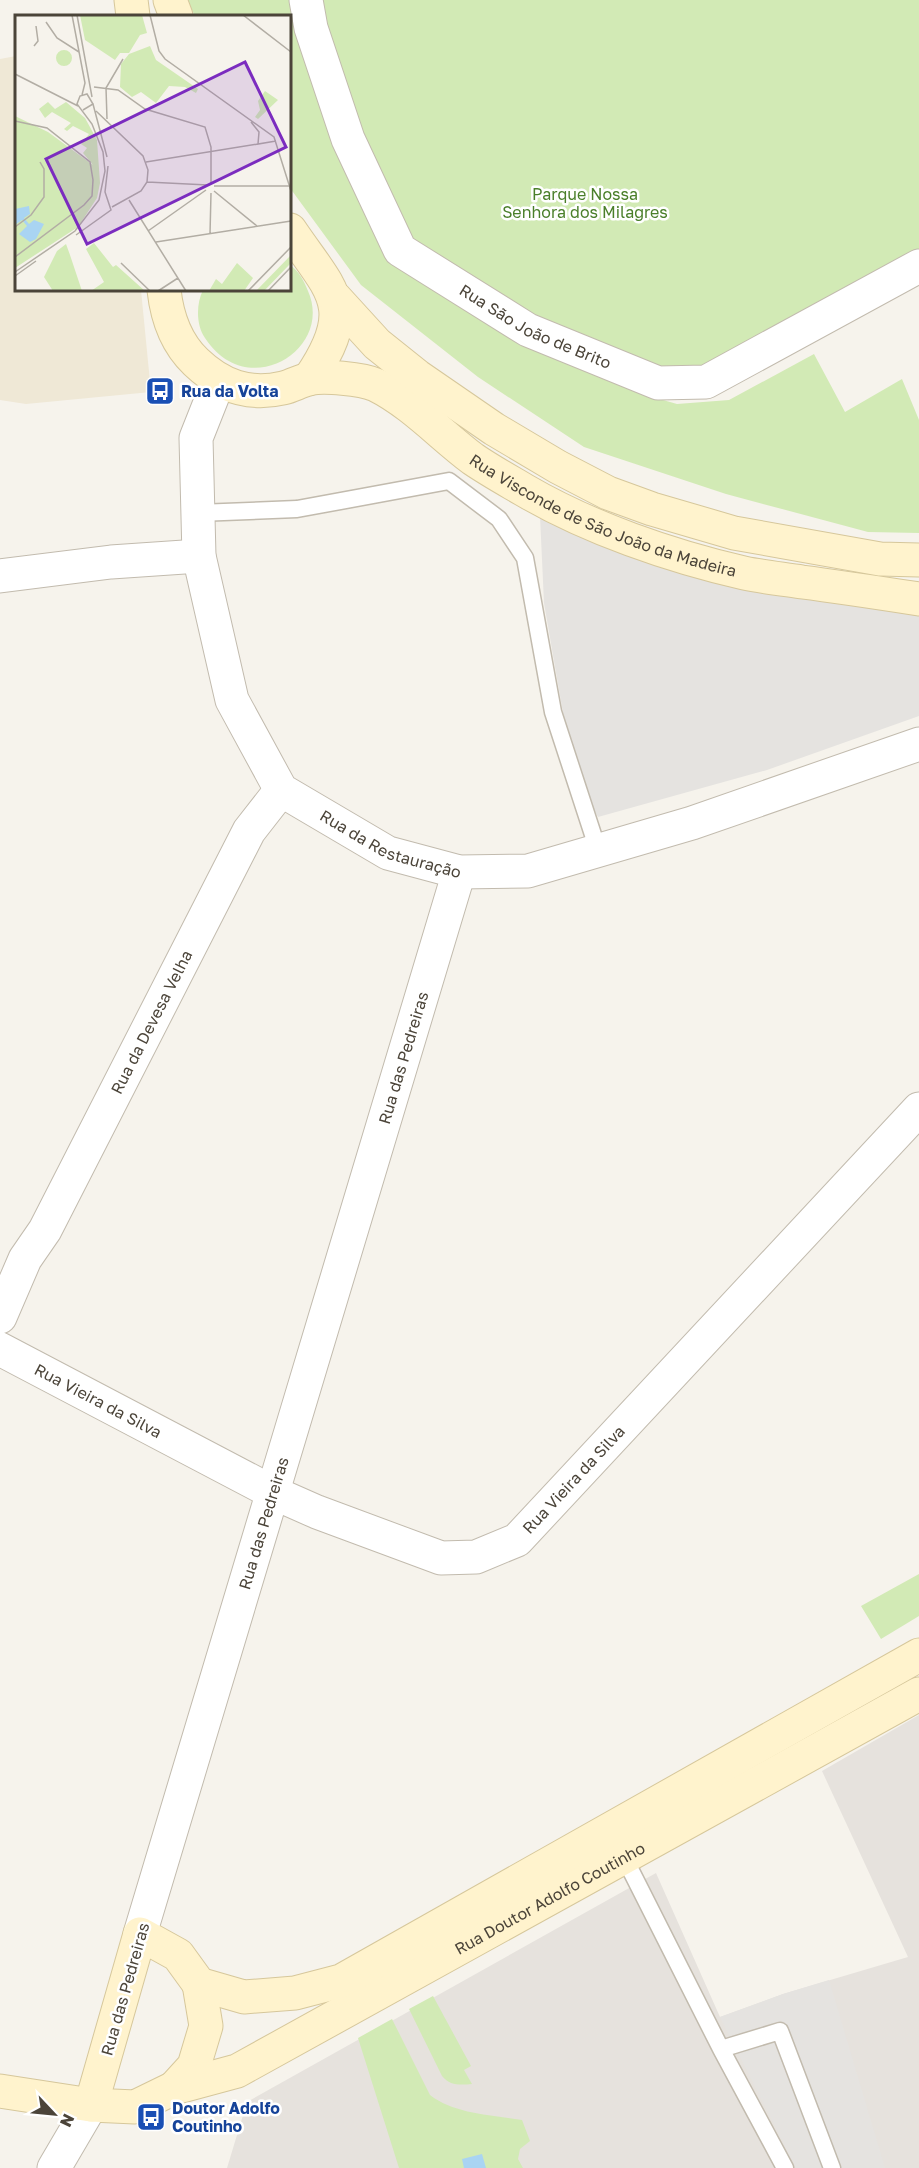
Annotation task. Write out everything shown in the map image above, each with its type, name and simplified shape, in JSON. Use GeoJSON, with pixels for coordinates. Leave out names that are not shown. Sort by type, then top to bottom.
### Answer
{"type":"FeatureCollection","features":[{"type":"Feature","properties":{"kind":"main road"},"geometry":{"type":"LineString","coordinates":[[131,0],[133,15]]}},
{"type":"Feature","properties":{"kind":"main road"},"geometry":{"type":"LineString","coordinates":[[170,0],[176,15]]}},
{"type":"Feature","properties":{"kind":"main road","name":"Rua Visconde de São João da Madeira"},"geometry":{"type":"LineString","coordinates":[[294,240],[321,273],[334,298],[377,344],[417,376],[494,429],[558,467],[608,493],[652,509],[734,533],[880,560],[919,560]]}},
{"type":"Feature","properties":{"kind":"main road","name":"Rua Visconde de São João da Madeira"},"geometry":{"type":"LineString","coordinates":[[165,294],[173,329],[181,344],[197,363],[232,387],[249,392],[283,388],[310,378],[350,379],[373,384],[393,395],[474,459],[525,491],[584,520],[666,550],[745,573],[919,599]]}},
{"type":"Feature","properties":{"kind":"main road","name":"Rua Visconde de São João da Madeira"},"geometry":{"type":"LineString","coordinates":[[310,378],[329,346],[334,330],[337,315],[334,298]]}},
{"type":"Feature","properties":{"kind":"main road","name":"Rua Doutor Adolfo Coutinho"},"geometry":{"type":"LineString","coordinates":[[199,1984],[244,1997],[295,1993],[341,1982],[919,1655]]}},
{"type":"Feature","properties":{"kind":"main road","name":"Rua Doutor Adolfo Coutinho"},"geometry":{"type":"LineString","coordinates":[[0,2091],[91,2105],[135,2107],[174,2088],[237,2071],[919,1694]]}},
{"type":"Feature","properties":{"kind":"main road","name":"Rua Doutor Adolfo Coutinho"},"geometry":{"type":"LineString","coordinates":[[140,1934],[178,1955],[199,1984],[206,2026],[194,2066],[174,2088]]}},
{"type":"Feature","properties":{"kind":"main road","name":"Rua das Pedreiras"},"geometry":{"type":"LineString","coordinates":[[91,2105],[140,1934]]}},
{"type":"Feature","properties":{"kind":"street","name":"Rua São João de Brito"},"geometry":{"type":"LineString","coordinates":[[306,0],[311,28],[348,139],[400,250],[528,330],[658,383],[706,382],[919,266]]}},
{"type":"Feature","properties":{"kind":"street"},"geometry":{"type":"LineString","coordinates":[[219,380],[196,438],[199,556],[232,700],[281,790]]}},
{"type":"Feature","properties":{"kind":"street"},"geometry":{"type":"LineString","coordinates":[[0,576],[111,562],[199,556]]}},
{"type":"Feature","properties":{"kind":"street","name":"Rua da Restauração"},"geometry":{"type":"LineString","coordinates":[[281,790],[388,853],[459,872],[528,871],[692,823],[919,744]]}},
{"type":"Feature","properties":{"kind":"street","name":"Rua da Devesa Velha"},"geometry":{"type":"LineString","coordinates":[[0,1317],[12,1265],[45,1230],[249,831],[281,790]]}},
{"type":"Feature","properties":{"kind":"street","name":"Rua das Pedreiras"},"geometry":{"type":"LineString","coordinates":[[140,1934],[459,872]]}},
{"type":"Feature","properties":{"kind":"street","name":"Rua Vieira da Silva"},"geometry":{"type":"LineString","coordinates":[[0,1350],[274,1493],[317,1512],[441,1558],[476,1557],[517,1540],[919,1109]]}},
{"type":"Feature","properties":{"kind":"street","name":"Rua das Pedreiras"},"geometry":{"type":"LineString","coordinates":[[54,2168],[91,2105]]}},
{"type":"Feature","properties":{"kind":"lane"},"geometry":{"type":"LineString","coordinates":[[198,513],[297,509],[449,481],[498,519],[525,558],[553,712],[598,850]]}},
{"type":"Feature","properties":{"kind":"lane"},"geometry":{"type":"LineString","coordinates":[[624,1857],[721,2049],[785,2168]]}},
{"type":"Feature","properties":{"kind":"lane"},"geometry":{"type":"LineString","coordinates":[[721,2049],[780,2031],[832,2168]]}},
{"type":"Feature","properties":{"kind":"shaded area"},"geometry":{"type":"Polygon","coordinates":[[[15,56],[15,291],[141,291],[151,392],[26,404],[0,400],[0,59],[15,56]]]}},
{"type":"Feature","properties":{"kind":"shaded area"},"geometry":{"type":"Polygon","coordinates":[[[540,516],[815,597],[919,616],[919,716],[767,770],[598,817],[573,771],[544,603],[540,516]]]}},
{"type":"Feature","properties":{"kind":"shaded area"},"geometry":{"type":"Polygon","coordinates":[[[919,1715],[919,2168],[227,2168],[247,2102],[656,1873],[720,2017],[783,1994],[908,1957],[822,1771],[919,1715]]]}},
{"type":"Feature","properties":{"kind":"shaded area"},"geometry":{"type":"Polygon","coordinates":[[[829,1980],[885,2168],[796,2168],[720,2017],[829,1980]]]}},
{"type":"Feature","properties":{"kind":"green space","name":"Parque Nossa Senhora dos Milagres"},"geometry":{"type":"Polygon","coordinates":[[[187,0],[919,0],[919,250],[656,398],[677,404],[729,400],[814,354],[845,412],[902,379],[919,420],[919,533],[868,532],[726,494],[584,447],[478,377],[361,285],[291,189],[291,15],[194,15],[187,0]]]}},
{"type":"Feature","properties":{"kind":"green space"},"geometry":{"type":"Polygon","coordinates":[[[291,266],[299,273],[308,291],[313,313],[309,332],[298,349],[282,361],[263,367],[242,366],[223,357],[202,333],[198,308],[203,291],[291,291],[291,266]]]}},
{"type":"Feature","properties":{"kind":"green space"},"geometry":{"type":"Polygon","coordinates":[[[919,1574],[919,1616],[881,1639],[861,1606],[919,1574]]]}},
{"type":"Feature","properties":{"kind":"green space"},"geometry":{"type":"Polygon","coordinates":[[[433,1996],[471,2066],[464,2070],[472,2084],[459,2085],[442,2076],[409,2009],[433,1996]]]}},
{"type":"Feature","properties":{"kind":"green space"},"geometry":{"type":"Polygon","coordinates":[[[392,2019],[430,2095],[462,2110],[522,2120],[530,2141],[520,2149],[518,2159],[523,2168],[399,2168],[358,2038],[392,2019]]]}},
{"type":"Feature","properties":{"kind":"water"},"geometry":{"type":"Polygon","coordinates":[[[482,2154],[486,2168],[464,2168],[462,2159],[482,2154]]]}},
{"type":"Feature","properties":{"kind":"place","name":"Rua da Volta"},"geometry":{"type":"Point","coordinates":[160,391]}},
{"type":"Feature","properties":{"kind":"place","name":"Doutor Adolfo Coutinho"},"geometry":{"type":"Point","coordinates":[151,2117]}}]}
